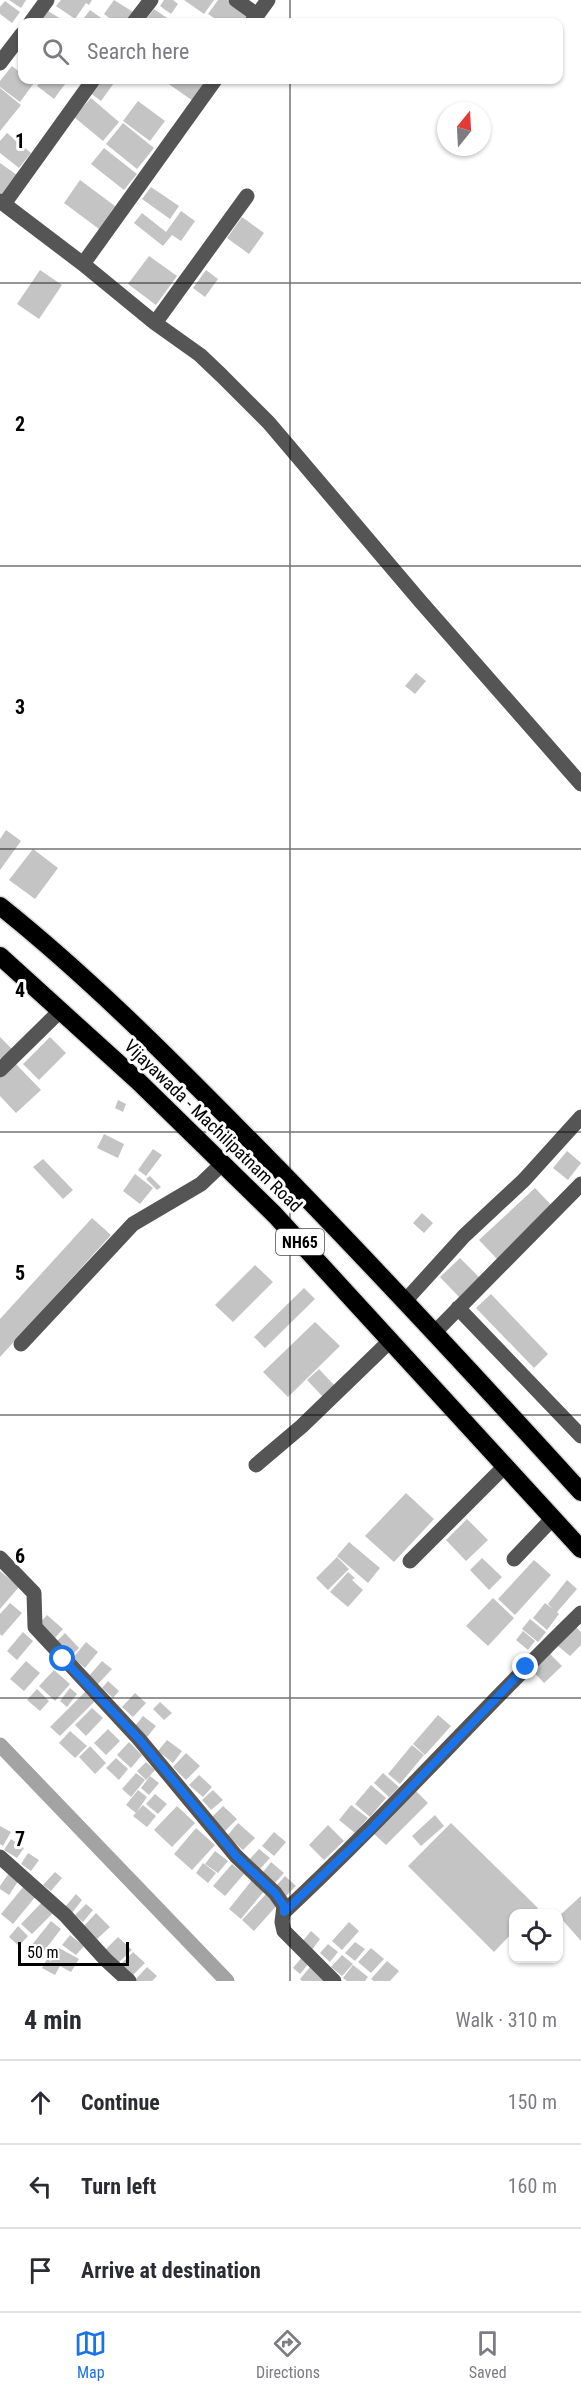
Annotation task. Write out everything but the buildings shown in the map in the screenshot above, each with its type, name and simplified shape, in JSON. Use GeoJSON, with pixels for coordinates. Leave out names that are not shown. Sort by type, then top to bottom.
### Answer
{"type":"FeatureCollection","features":[{"type":"Feature","properties":{"kind":"highway","name":"Vijayawada - Machilipatnam Road"},"geometry":{"type":"LineString","coordinates":[[0,906],[152,1041],[406,1300],[581,1492]]}},
{"type":"Feature","properties":{"kind":"highway","name":"Vijayawada - Machilipatnam Road"},"geometry":{"type":"LineString","coordinates":[[4,966],[61,1010],[223,1163],[391,1340],[504,1467],[581,1549]]}},
{"type":"Feature","properties":{"kind":"street"},"geometry":{"type":"LineString","coordinates":[[33,18],[47,0]]}},
{"type":"Feature","properties":{"kind":"street"},"geometry":{"type":"LineString","coordinates":[[137,18],[151,0]]}},
{"type":"Feature","properties":{"kind":"street"},"geometry":{"type":"LineString","coordinates":[[237,0],[254,18]]}},
{"type":"Feature","properties":{"kind":"street"},"geometry":{"type":"LineString","coordinates":[[256,18],[268,0]]}},
{"type":"Feature","properties":{"kind":"street"},"geometry":{"type":"LineString","coordinates":[[0,63],[18,39]]}},
{"type":"Feature","properties":{"kind":"street"},"geometry":{"type":"LineString","coordinates":[[90,84],[2,202],[155,323],[200,355],[268,423],[581,783]]}},
{"type":"Feature","properties":{"kind":"street"},"geometry":{"type":"LineString","coordinates":[[83,264],[212,84]]}},
{"type":"Feature","properties":{"kind":"street"},"geometry":{"type":"LineString","coordinates":[[155,323],[247,196]]}},
{"type":"Feature","properties":{"kind":"street"},"geometry":{"type":"LineString","coordinates":[[0,1070],[61,1010]]}},
{"type":"Feature","properties":{"kind":"street"},"geometry":{"type":"LineString","coordinates":[[406,1300],[464,1236],[524,1180],[581,1117]]}},
{"type":"Feature","properties":{"kind":"street"},"geometry":{"type":"LineString","coordinates":[[21,1344],[133,1224],[201,1184],[223,1163]]}},
{"type":"Feature","properties":{"kind":"street"},"geometry":{"type":"LineString","coordinates":[[435,1332],[581,1184]]}},
{"type":"Feature","properties":{"kind":"street"},"geometry":{"type":"LineString","coordinates":[[458,1308],[581,1436]]}},
{"type":"Feature","properties":{"kind":"street"},"geometry":{"type":"LineString","coordinates":[[256,1465],[302,1425],[391,1340]]}},
{"type":"Feature","properties":{"kind":"street"},"geometry":{"type":"LineString","coordinates":[[410,1561],[504,1467]]}},
{"type":"Feature","properties":{"kind":"street"},"geometry":{"type":"LineString","coordinates":[[514,1559],[552,1519]]}},
{"type":"Feature","properties":{"kind":"street"},"geometry":{"type":"LineString","coordinates":[[0,1558],[34,1593],[35,1627],[139,1739],[236,1856],[275,1893],[284,1906],[282,1922],[284,1931],[334,1981]]}},
{"type":"Feature","properties":{"kind":"street"},"geometry":{"type":"LineString","coordinates":[[284,1912],[361,1839],[425,1770],[581,1613]]}},
{"type":"Feature","properties":{"kind":"street"},"geometry":{"type":"LineString","coordinates":[[0,1857],[58,1908],[106,1960],[129,1981]]}},
{"type":"Feature","properties":{"kind":"waterway"},"geometry":{"type":"LineString","coordinates":[[0,1745],[227,1981]]}},
{"type":"Feature","properties":{"kind":"route"},"geometry":{"type":"LineString","coordinates":[[63,1659],[139,1739],[236,1856],[275,1893],[284,1906],[284,1912],[368,1832],[526,1667]]}}]}
